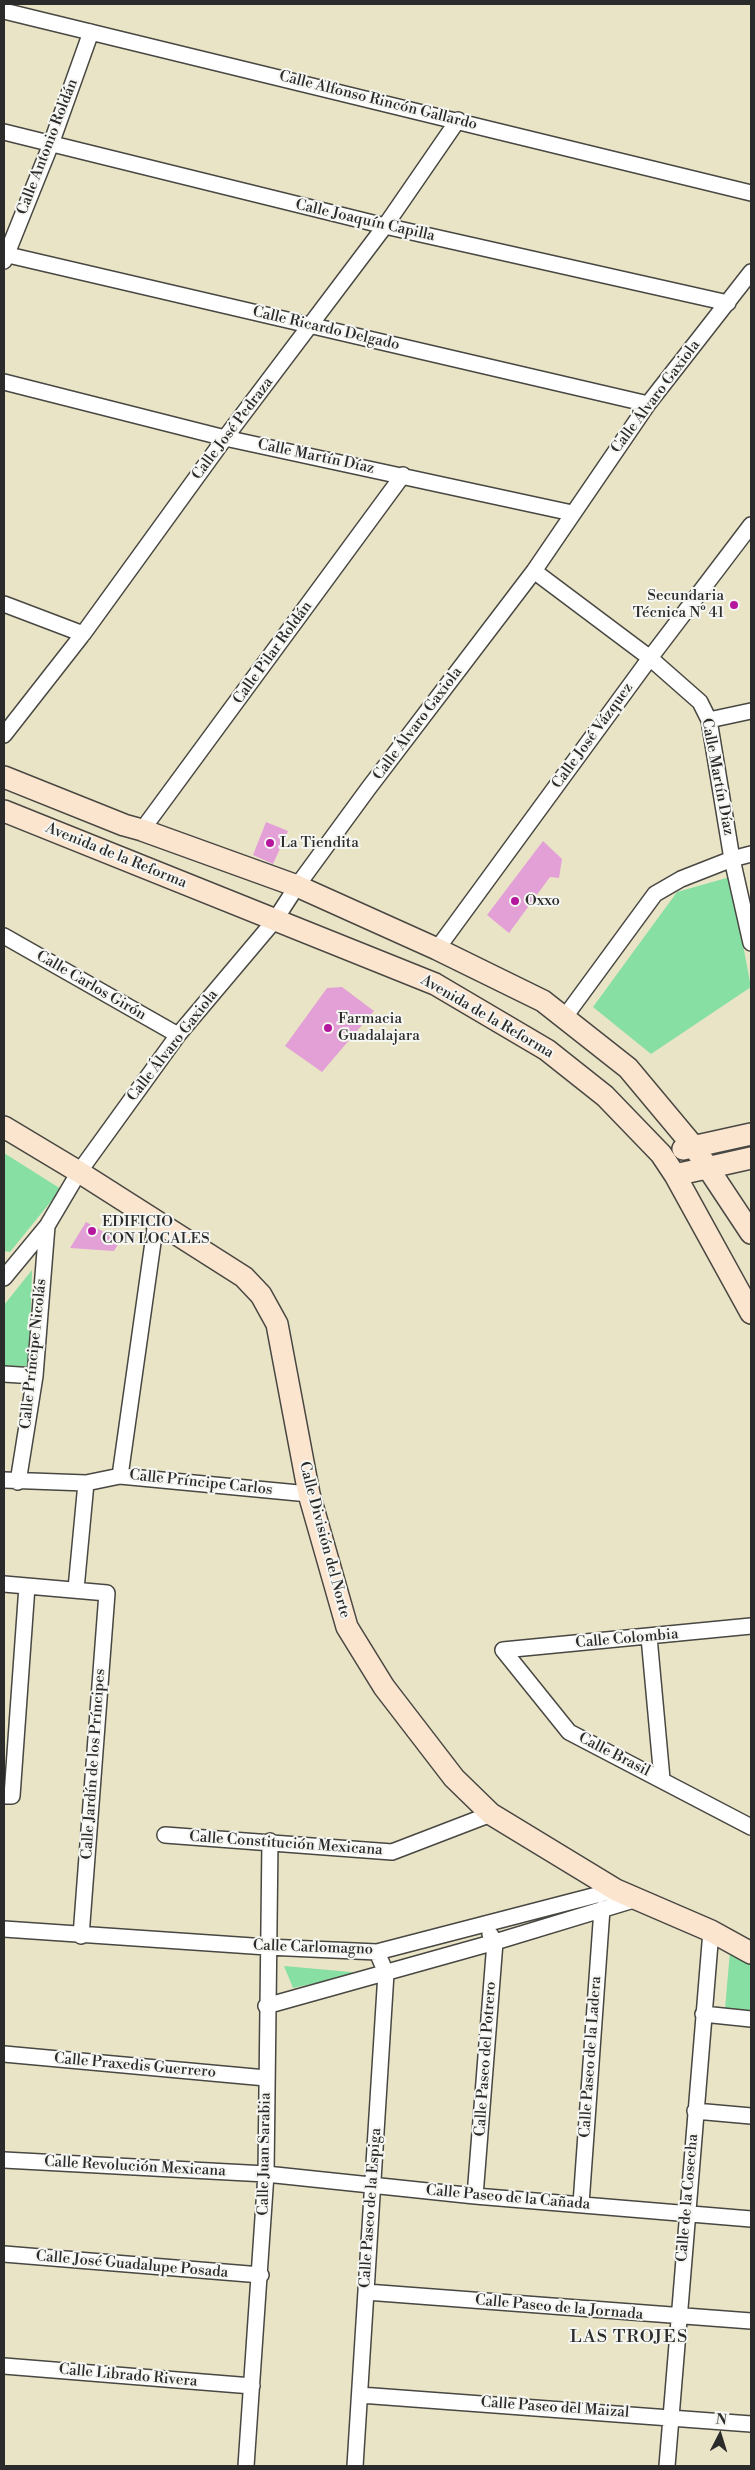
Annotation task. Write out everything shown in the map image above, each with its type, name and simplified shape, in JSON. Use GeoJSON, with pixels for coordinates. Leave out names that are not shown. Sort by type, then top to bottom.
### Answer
{"type":"FeatureCollection","features":[{"type":"Feature","properties":{"kind":"main road"},"geometry":{"type":"LineString","coordinates":[[4,777],[124,825],[297,886],[437,949],[543,1001],[628,1068],[694,1147],[751,1233]]}},
{"type":"Feature","properties":{"kind":"main road","name":"Avenida de la Reforma"},"geometry":{"type":"LineString","coordinates":[[4,811],[435,984],[547,1050],[605,1096],[661,1154],[675,1175],[751,1313]]}},
{"type":"Feature","properties":{"kind":"main road","name":"Calle División del Norte"},"geometry":{"type":"LineString","coordinates":[[4,1127],[79,1172],[244,1277],[261,1295],[277,1324],[309,1494],[347,1627],[384,1687],[454,1778],[491,1814],[616,1890],[711,1931],[751,1953]]}},
{"type":"Feature","properties":{"kind":"main road"},"geometry":{"type":"LineString","coordinates":[[661,1154],[751,1134]]}},
{"type":"Feature","properties":{"kind":"main road"},"geometry":{"type":"LineString","coordinates":[[675,1175],[751,1158]]}},
{"type":"Feature","properties":{"kind":"street","name":"Calle Alfonso Rincón Gallardo"},"geometry":{"type":"LineString","coordinates":[[4,11],[458,120],[751,193]]}},
{"type":"Feature","properties":{"kind":"street","name":"Calle Antonio Roldán"},"geometry":{"type":"LineString","coordinates":[[5,256],[51,144],[91,32]]}},
{"type":"Feature","properties":{"kind":"street","name":"Calle José Pedraza"},"geometry":{"type":"LineString","coordinates":[[4,735],[83,634],[225,438],[385,226],[458,120]]}},
{"type":"Feature","properties":{"kind":"street","name":"Calle Joaquín Capilla"},"geometry":{"type":"LineString","coordinates":[[4,132],[385,226],[728,303]]}},
{"type":"Feature","properties":{"kind":"street","name":"Calle Ricardo Delgado"},"geometry":{"type":"LineString","coordinates":[[5,256],[648,404]]}},
{"type":"Feature","properties":{"kind":"street","name":"Calle Álvaro Gaxiola"},"geometry":{"type":"LineString","coordinates":[[4,1278],[47,1226],[79,1172],[178,1035],[275,920],[297,886],[534,572],[572,513],[648,404],[751,272]]}},
{"type":"Feature","properties":{"kind":"street","name":"Calle Martín Díaz"},"geometry":{"type":"LineString","coordinates":[[4,382],[225,438],[572,513]]}},
{"type":"Feature","properties":{"kind":"street","name":"Calle Pilar Roldán"},"geometry":{"type":"LineString","coordinates":[[142,830],[403,476]]}},
{"type":"Feature","properties":{"kind":"street","name":"Calle José Vázquez"},"geometry":{"type":"LineString","coordinates":[[437,949],[650,658],[751,525]]}},
{"type":"Feature","properties":{"kind":"street","name":"Calle Martín Díaz"},"geometry":{"type":"LineString","coordinates":[[534,572],[650,658],[700,702],[709,720],[732,859],[751,943]]}},
{"type":"Feature","properties":{"kind":"street"},"geometry":{"type":"LineString","coordinates":[[4,604],[83,634]]}},
{"type":"Feature","properties":{"kind":"street"},"geometry":{"type":"LineString","coordinates":[[709,720],[751,711]]}},
{"type":"Feature","properties":{"kind":"street"},"geometry":{"type":"LineString","coordinates":[[564,1018],[654,894],[681,879],[732,859],[751,854]]}},
{"type":"Feature","properties":{"kind":"street","name":"Calle Carlos Girón"},"geometry":{"type":"LineString","coordinates":[[4,936],[178,1035]]}},
{"type":"Feature","properties":{"kind":"street"},"geometry":{"type":"LineString","coordinates":[[120,1476],[156,1221]]}},
{"type":"Feature","properties":{"kind":"street","name":"Calle Príncipe Nicolás"},"geometry":{"type":"LineString","coordinates":[[11,1481],[34,1376],[47,1226]]}},
{"type":"Feature","properties":{"kind":"street"},"geometry":{"type":"LineString","coordinates":[[4,1374],[34,1376]]}},
{"type":"Feature","properties":{"kind":"street","name":"Calle Príncipe Carlos"},"geometry":{"type":"LineString","coordinates":[[11,1481],[86,1483],[120,1476],[309,1494]]}},
{"type":"Feature","properties":{"kind":"street"},"geometry":{"type":"LineString","coordinates":[[4,1584],[76,1589],[86,1483]]}},
{"type":"Feature","properties":{"kind":"street"},"geometry":{"type":"LineString","coordinates":[[8,1796],[11,1695],[27,1586]]}},
{"type":"Feature","properties":{"kind":"street","name":"Calle Jardín de los Príncipes"},"geometry":{"type":"LineString","coordinates":[[76,1589],[107,1593],[81,1936]]}},
{"type":"Feature","properties":{"kind":"street","name":"Calle Colombia"},"geometry":{"type":"LineString","coordinates":[[503,1650],[751,1626]]}},
{"type":"Feature","properties":{"kind":"street"},"geometry":{"type":"LineString","coordinates":[[650,1637],[662,1779]]}},
{"type":"Feature","properties":{"kind":"street","name":"Calle Brasil"},"geometry":{"type":"LineString","coordinates":[[503,1650],[569,1732],[751,1827]]}},
{"type":"Feature","properties":{"kind":"street","name":"Calle Constitución Mexicana"},"geometry":{"type":"LineString","coordinates":[[164,1835],[270,1841],[392,1852],[491,1814]]}},
{"type":"Feature","properties":{"kind":"street","name":"Calle Juan Sarabia"},"geometry":{"type":"LineString","coordinates":[[246,2466],[261,2275],[266,2174],[266,2006],[270,1841]]}},
{"type":"Feature","properties":{"kind":"street","name":"Calle Carlomagno"},"geometry":{"type":"LineString","coordinates":[[4,1929],[81,1936],[377,1952],[616,1890]]}},
{"type":"Feature","properties":{"kind":"street","name":"Calle Carlomagno"},"geometry":{"type":"LineString","coordinates":[[266,2006],[495,1942],[637,1899]]}},
{"type":"Feature","properties":{"kind":"street","name":"Calle Paseo de la Ladera"},"geometry":{"type":"LineString","coordinates":[[580,2204],[602,1909]]}},
{"type":"Feature","properties":{"kind":"street"},"geometry":{"type":"LineString","coordinates":[[484,1924],[495,1942]]}},
{"type":"Feature","properties":{"kind":"street"},"geometry":{"type":"LineString","coordinates":[[4,1929],[4,1939]]}},
{"type":"Feature","properties":{"kind":"street","name":"Calle de la Cosecha"},"geometry":{"type":"LineString","coordinates":[[667,2466],[686,2213],[711,1931]]}},
{"type":"Feature","properties":{"kind":"street","name":"Calle Paseo del Potrero"},"geometry":{"type":"LineString","coordinates":[[475,2196],[495,1942]]}},
{"type":"Feature","properties":{"kind":"street","name":"Calle Paseo de la Espiga"},"geometry":{"type":"LineString","coordinates":[[355,2466],[386,1973],[377,1952]]}},
{"type":"Feature","properties":{"kind":"street"},"geometry":{"type":"LineString","coordinates":[[703,2014],[751,2019]]}},
{"type":"Feature","properties":{"kind":"street","name":"Calle Praxedis Guerrero"},"geometry":{"type":"LineString","coordinates":[[4,2054],[266,2078]]}},
{"type":"Feature","properties":{"kind":"street"},"geometry":{"type":"LineString","coordinates":[[695,2111],[751,2116]]}},
{"type":"Feature","properties":{"kind":"street","name":"Calle Revolución Mexicana"},"geometry":{"type":"LineString","coordinates":[[4,2160],[266,2174]]}},
{"type":"Feature","properties":{"kind":"street","name":"Calle Paseo de la Cañada"},"geometry":{"type":"LineString","coordinates":[[266,2174],[475,2196],[751,2218]]}},
{"type":"Feature","properties":{"kind":"street","name":"Calle José Guadalupe Posada"},"geometry":{"type":"LineString","coordinates":[[4,2254],[261,2275]]}},
{"type":"Feature","properties":{"kind":"street","name":"Calle Paseo de la Jornada"},"geometry":{"type":"LineString","coordinates":[[366,2292],[751,2322]]}},
{"type":"Feature","properties":{"kind":"street","name":"Calle Librado Rivera"},"geometry":{"type":"LineString","coordinates":[[4,2366],[252,2386]]}},
{"type":"Feature","properties":{"kind":"street","name":"Calle Paseo del Maizal"},"geometry":{"type":"LineString","coordinates":[[360,2395],[672,2416],[751,2424]]}},
{"type":"Feature","properties":{"kind":"green space"},"geometry":{"type":"Polygon","coordinates":[[[730,877],[751,987],[651,1054],[593,1007],[677,892],[730,877]]]}},
{"type":"Feature","properties":{"kind":"green space"},"geometry":{"type":"Polygon","coordinates":[[[4,1153],[61,1189],[10,1252],[4,1251],[4,1153]]]}},
{"type":"Feature","properties":{"kind":"green space"},"geometry":{"type":"Polygon","coordinates":[[[32,1270],[29,1367],[4,1365],[4,1305],[32,1270]]]}},
{"type":"Feature","properties":{"kind":"green space"},"geometry":{"type":"Polygon","coordinates":[[[730,1951],[751,1962],[751,2012],[725,2009],[730,1951]]]}},
{"type":"Feature","properties":{"kind":"green space"},"geometry":{"type":"Polygon","coordinates":[[[284,1966],[362,1973],[293,1988],[284,1966]]]}},
{"type":"Feature","properties":{"kind":"building","name":"La Tiendita"},"geometry":{"type":"Polygon","coordinates":[[[266,822],[288,831],[273,864],[253,855],[266,822]]]}},
{"type":"Feature","properties":{"kind":"building","name":"Oxxo"},"geometry":{"type":"Polygon","coordinates":[[[543,841],[562,859],[559,878],[550,877],[509,933],[487,915],[543,841]]]}},
{"type":"Feature","properties":{"kind":"building","name":"Farmacia Guadalajara"},"geometry":{"type":"Polygon","coordinates":[[[342,987],[374,1011],[322,1072],[285,1046],[327,988],[342,987]]]}},
{"type":"Feature","properties":{"kind":"building","name":"EDIFICIO CON LOCALES"},"geometry":{"type":"Polygon","coordinates":[[[86,1222],[120,1241],[114,1251],[70,1248],[86,1222]]]}},
{"type":"Feature","properties":{"kind":"place","name":"Secundaria Técnica Nº 41"},"geometry":{"type":"Point","coordinates":[734,605]}},
{"type":"Feature","properties":{"kind":"place","name":"La Tiendita"},"geometry":{"type":"Point","coordinates":[270,843]}},
{"type":"Feature","properties":{"kind":"place","name":"Oxxo"},"geometry":{"type":"Point","coordinates":[515,901]}},
{"type":"Feature","properties":{"kind":"place","name":"Farmacia Guadalajara"},"geometry":{"type":"Point","coordinates":[328,1028]}},
{"type":"Feature","properties":{"kind":"place","name":"EDIFICIO CON LOCALES"},"geometry":{"type":"Point","coordinates":[92,1231]}},
{"type":"Feature","properties":{"kind":"district","name":"LAS TROJES"},"geometry":{"type":"Point","coordinates":[629,2338]}}]}
